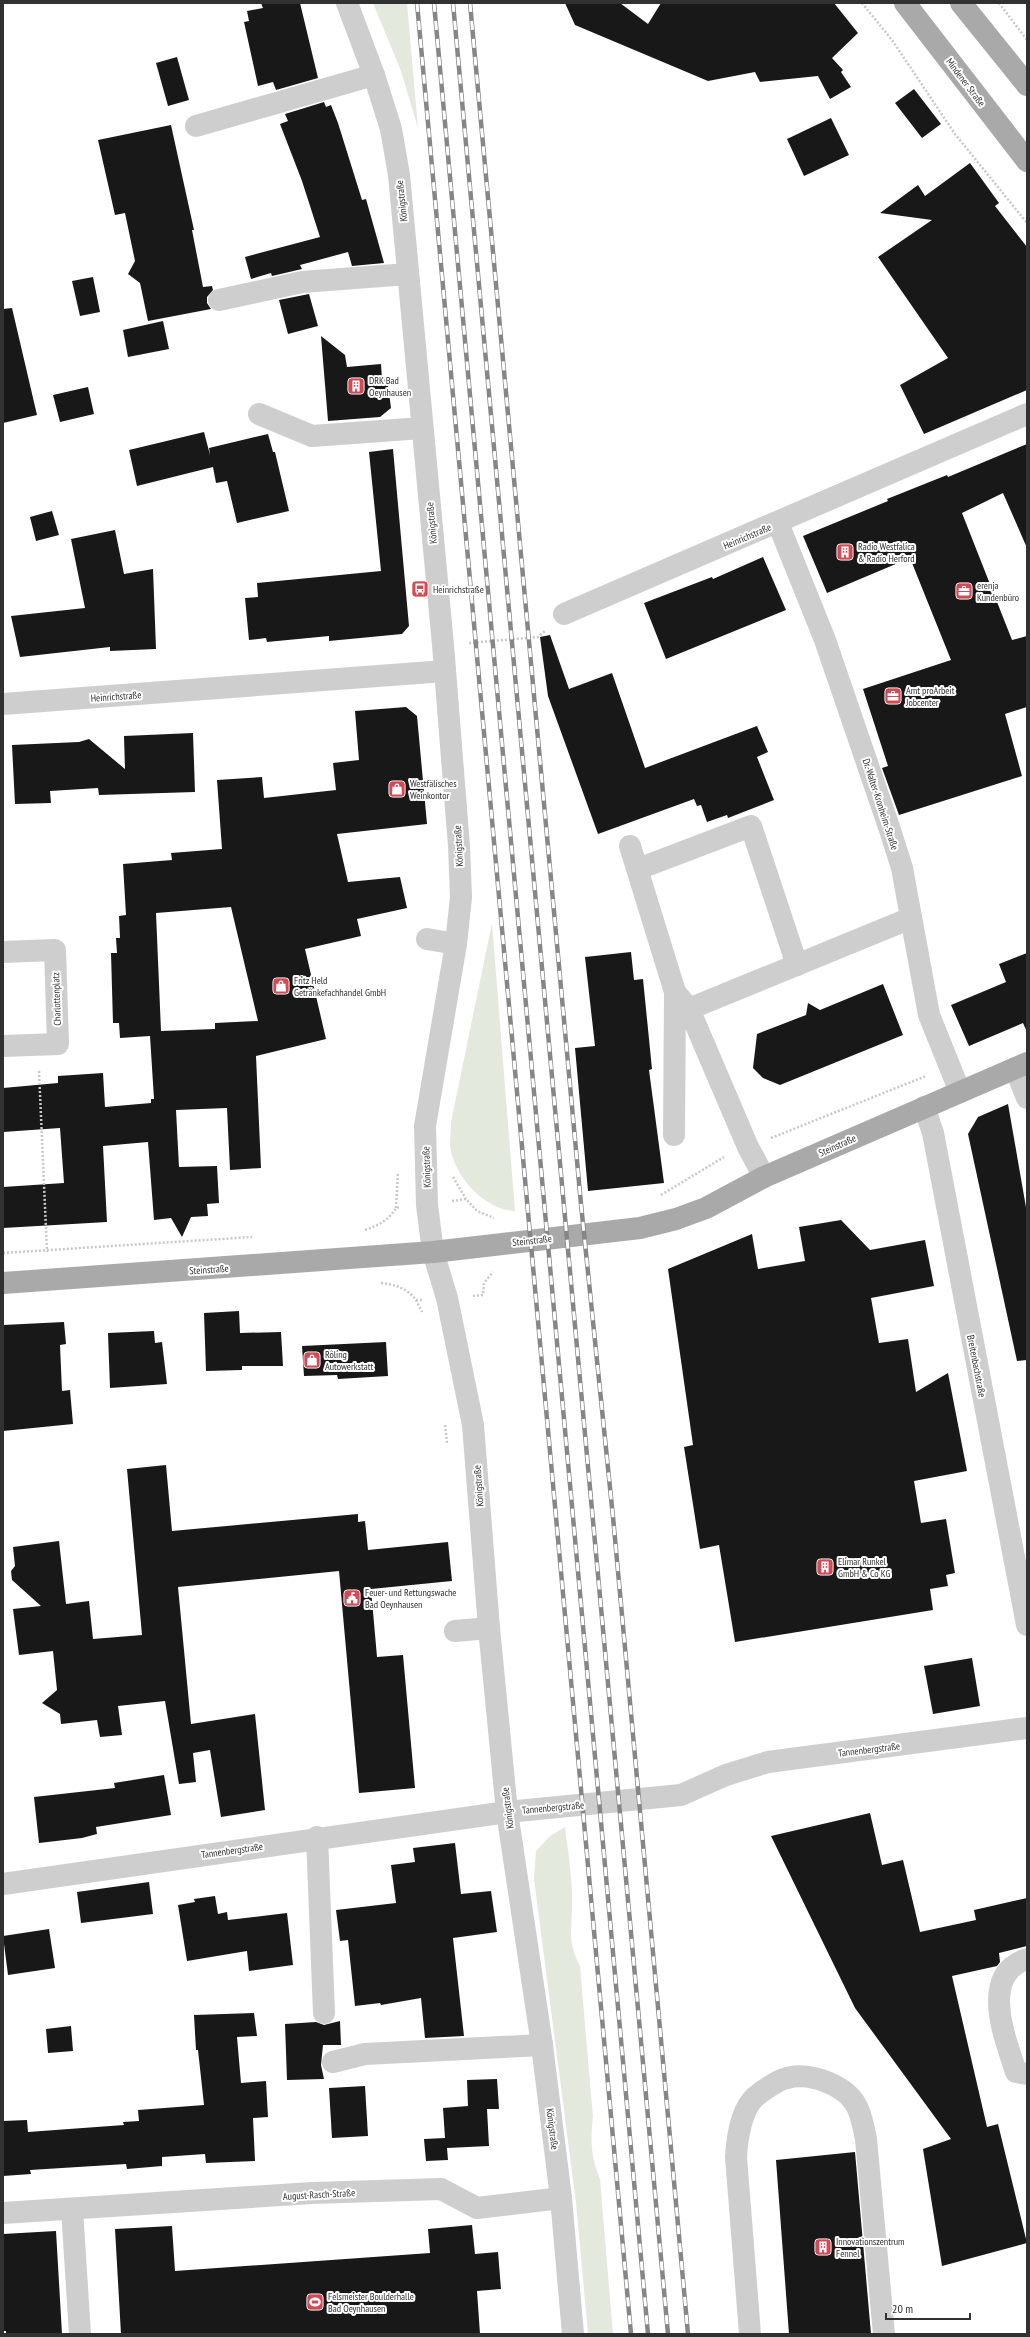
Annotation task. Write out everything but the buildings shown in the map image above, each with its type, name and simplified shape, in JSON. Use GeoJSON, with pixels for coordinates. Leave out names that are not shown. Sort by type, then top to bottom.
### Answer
{"type":"FeatureCollection","features":[{"type":"Feature","properties":{"kind":"main road","name":"Mindener Straße"},"geometry":{"type":"LineString","coordinates":[[906,3],[1027,161]]}},
{"type":"Feature","properties":{"kind":"main road"},"geometry":{"type":"LineString","coordinates":[[961,3],[1027,86]]}},
{"type":"Feature","properties":{"kind":"main road","name":"Steinstraße"},"geometry":{"type":"LineString","coordinates":[[3,1283],[433,1252],[640,1228],[676,1219],[706,1208],[764,1177],[1021,1066]]}},
{"type":"Feature","properties":{"kind":"street","name":"Königstraße"},"geometry":{"type":"LineString","coordinates":[[347,3],[374,75],[391,129],[399,175],[443,645],[459,846],[461,897],[456,944],[425,1126],[427,1205],[433,1252],[447,1298],[473,1425],[489,1628],[507,1812],[542,2045],[561,2198],[573,2334]]}},
{"type":"Feature","properties":{"kind":"street"},"geometry":{"type":"LineString","coordinates":[[196,126],[374,75]]}},
{"type":"Feature","properties":{"kind":"street"},"geometry":{"type":"LineString","coordinates":[[219,300],[302,282],[408,274]]}},
{"type":"Feature","properties":{"kind":"street"},"geometry":{"type":"LineString","coordinates":[[259,414],[312,436],[422,428]]}},
{"type":"Feature","properties":{"kind":"street","name":"Heinrichstraße"},"geometry":{"type":"LineString","coordinates":[[564,614],[778,523],[1027,414]]}},
{"type":"Feature","properties":{"kind":"street","name":"Dr.-Walter-Kronheim-Straße"},"geometry":{"type":"LineString","coordinates":[[778,523],[825,640],[902,868],[929,1015],[960,1092]]}},
{"type":"Feature","properties":{"kind":"street","name":"Heinrichstraße"},"geometry":{"type":"LineString","coordinates":[[3,704],[445,671]]}},
{"type":"Feature","properties":{"kind":"street"},"geometry":{"type":"LineString","coordinates":[[638,869],[751,826],[797,965]]}},
{"type":"Feature","properties":{"kind":"street"},"geometry":{"type":"LineString","coordinates":[[630,846],[675,992],[674,1135]]}},
{"type":"Feature","properties":{"kind":"street"},"geometry":{"type":"LineString","coordinates":[[689,1009],[911,918]]}},
{"type":"Feature","properties":{"kind":"street"},"geometry":{"type":"LineString","coordinates":[[427,939],[456,944]]}},
{"type":"Feature","properties":{"kind":"street","name":"Charlottenplatz"},"geometry":{"type":"LineString","coordinates":[[3,952],[55,950],[58,1044],[3,1046]]}},
{"type":"Feature","properties":{"kind":"street"},"geometry":{"type":"LineString","coordinates":[[675,992],[689,1009],[748,1147],[764,1177]]}},
{"type":"Feature","properties":{"kind":"street"},"geometry":{"type":"LineString","coordinates":[[1021,1066],[1027,1098]]}},
{"type":"Feature","properties":{"kind":"street","name":"Breitenbachstraße"},"geometry":{"type":"LineString","coordinates":[[924,1107],[933,1133],[1027,1625]]}},
{"type":"Feature","properties":{"kind":"street"},"geometry":{"type":"LineString","coordinates":[[455,1631],[489,1628]]}},
{"type":"Feature","properties":{"kind":"street","name":"Tannenbergstraße"},"geometry":{"type":"LineString","coordinates":[[3,1883],[317,1837],[507,1812],[681,1795],[726,1775],[768,1762],[1027,1728]]}},
{"type":"Feature","properties":{"kind":"street"},"geometry":{"type":"LineString","coordinates":[[317,1837],[324,2013]]}},
{"type":"Feature","properties":{"kind":"street"},"geometry":{"type":"LineString","coordinates":[[1027,1959],[1018,1962],[1004,1975],[999,1993],[1004,2033],[1016,2072],[1027,2074]]}},
{"type":"Feature","properties":{"kind":"street"},"geometry":{"type":"LineString","coordinates":[[333,2062],[364,2054],[542,2045]]}},
{"type":"Feature","properties":{"kind":"street"},"geometry":{"type":"LineString","coordinates":[[750,2334],[736,2157],[738,2129],[754,2098],[785,2078],[801,2076],[826,2082],[844,2093],[858,2108],[866,2138],[884,2334]]}},
{"type":"Feature","properties":{"kind":"street","name":"August-Rasch-Straße"},"geometry":{"type":"LineString","coordinates":[[3,2213],[312,2193],[441,2189],[477,2208],[561,2198]]}},
{"type":"Feature","properties":{"kind":"street"},"geometry":{"type":"LineString","coordinates":[[72,2209],[80,2334]]}},
{"type":"Feature","properties":{"kind":"path"},"geometry":{"type":"LineString","coordinates":[[862,3],[892,40],[955,134],[1027,223]]}},
{"type":"Feature","properties":{"kind":"path"},"geometry":{"type":"LineString","coordinates":[[999,3],[1027,40]]}},
{"type":"Feature","properties":{"kind":"path"},"geometry":{"type":"LineString","coordinates":[[443,645],[538,637],[564,614]]}},
{"type":"Feature","properties":{"kind":"path"},"geometry":{"type":"LineString","coordinates":[[38,1044],[47,1251]]}},
{"type":"Feature","properties":{"kind":"path"},"geometry":{"type":"LineString","coordinates":[[656,1198],[691,1179],[722,1158],[950,1067]]}},
{"type":"Feature","properties":{"kind":"path"},"geometry":{"type":"LineString","coordinates":[[364,1230],[384,1222],[396,1208],[466,1199],[477,1211],[501,1220]]}},
{"type":"Feature","properties":{"kind":"path"},"geometry":{"type":"LineString","coordinates":[[3,1254],[260,1237]]}},
{"type":"Feature","properties":{"kind":"shaded area"},"geometry":{"type":"Polygon","coordinates":[[[373,3],[407,3],[418,128],[401,71],[373,3]]]}},
{"type":"Feature","properties":{"kind":"shaded area"},"geometry":{"type":"Polygon","coordinates":[[[492,923],[515,1211],[493,1205],[473,1190],[464,1180],[458,1169],[450,1146],[451,1122],[492,923]]]}},
{"type":"Feature","properties":{"kind":"shaded area"},"geometry":{"type":"Polygon","coordinates":[[[565,1827],[572,1887],[571,1937],[573,1950],[580,1966],[593,2117],[592,2148],[600,2179],[613,2334],[588,2334],[576,2203],[534,1879],[536,1851],[550,1836],[565,1827]]]}},
{"type":"Feature","properties":{"kind":"railway"},"geometry":{"type":"LineString","coordinates":[[417,3],[631,2334]]}},
{"type":"Feature","properties":{"kind":"railway"},"geometry":{"type":"LineString","coordinates":[[434,3],[648,2334]]}},
{"type":"Feature","properties":{"kind":"railway"},"geometry":{"type":"LineString","coordinates":[[453,3],[668,2334]]}},
{"type":"Feature","properties":{"kind":"railway"},"geometry":{"type":"LineString","coordinates":[[470,3],[581,1204],[613,1517],[688,2334]]}},
{"type":"Feature","properties":{"kind":"place","name":"DRK Bad Oeynhausen"},"geometry":{"type":"Point","coordinates":[356,386]}},
{"type":"Feature","properties":{"kind":"place","name":"Radio Westfalica & Radio Herford"},"geometry":{"type":"Point","coordinates":[845,552]}},
{"type":"Feature","properties":{"kind":"place","name":"Heinrichstraße"},"geometry":{"type":"Point","coordinates":[420,589]}},
{"type":"Feature","properties":{"kind":"place","name":"erenja Kundenbüro"},"geometry":{"type":"Point","coordinates":[964,591]}},
{"type":"Feature","properties":{"kind":"place","name":"Amt proArbeit Jobcenter"},"geometry":{"type":"Point","coordinates":[893,696]}},
{"type":"Feature","properties":{"kind":"place","name":"Westfälisches Weinkontor"},"geometry":{"type":"Point","coordinates":[397,789]}},
{"type":"Feature","properties":{"kind":"place","name":"Fritz Held Getränkefachhandel GmbH"},"geometry":{"type":"Point","coordinates":[281,986]}},
{"type":"Feature","properties":{"kind":"place","name":"Röling Autowerkstatt"},"geometry":{"type":"Point","coordinates":[312,1360]}},
{"type":"Feature","properties":{"kind":"place","name":"Elimar Runkel GmbH & Co KG"},"geometry":{"type":"Point","coordinates":[825,1567]}},
{"type":"Feature","properties":{"kind":"place","name":"Feuer- und Rettungswache Bad Oeynhausen"},"geometry":{"type":"Point","coordinates":[352,1598]}},
{"type":"Feature","properties":{"kind":"place","name":"Innovationszentrum Fennel"},"geometry":{"type":"Point","coordinates":[823,2247]}},
{"type":"Feature","properties":{"kind":"place","name":"Felsmeister Boulderhalle Bad Oeynhausen"},"geometry":{"type":"Point","coordinates":[315,2302]}}]}
